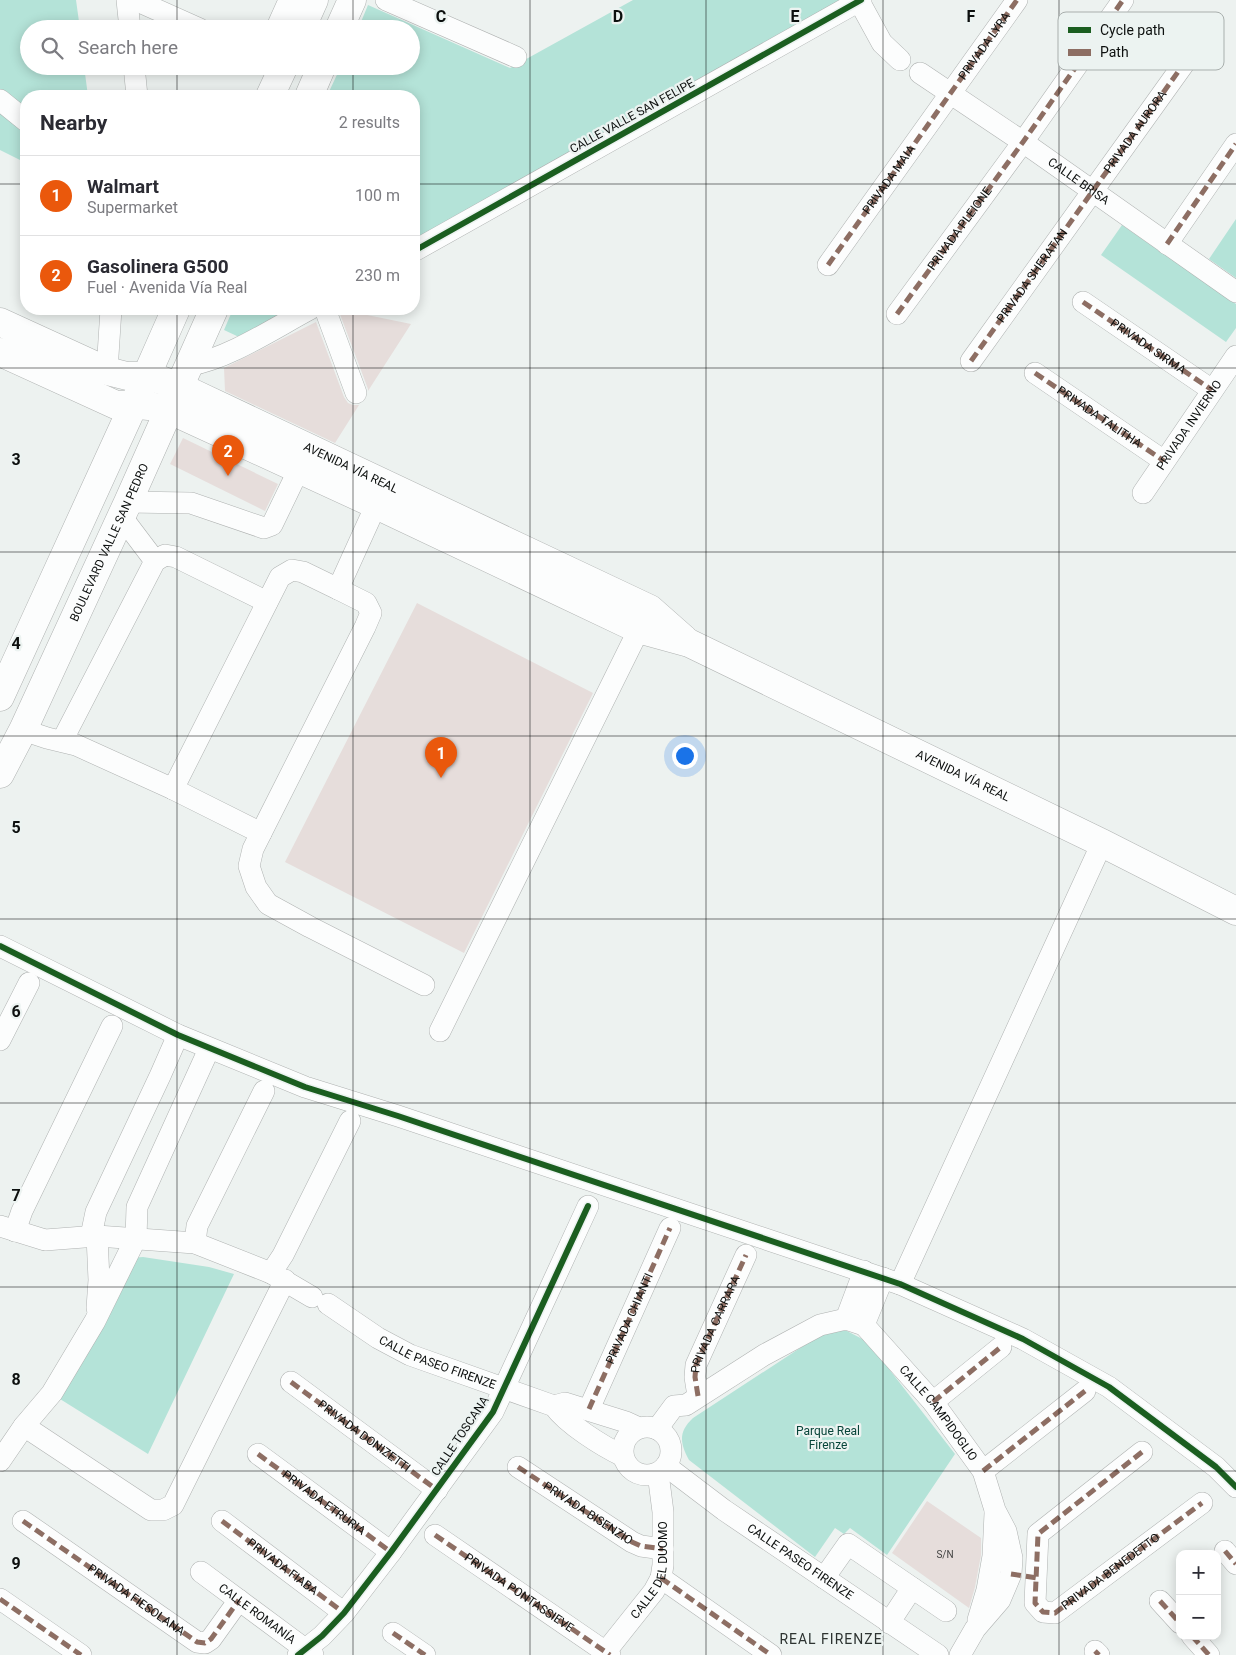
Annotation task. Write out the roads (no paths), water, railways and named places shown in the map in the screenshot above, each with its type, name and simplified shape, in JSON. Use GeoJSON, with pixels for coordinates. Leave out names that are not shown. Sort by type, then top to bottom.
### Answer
{"type":"FeatureCollection","features":[{"type":"Feature","properties":{"kind":"main road"},"geometry":{"type":"LineString","coordinates":[[284,20],[293,0]]}},
{"type":"Feature","properties":{"kind":"main road"},"geometry":{"type":"LineString","coordinates":[[305,20],[314,0]]}},
{"type":"Feature","properties":{"kind":"main road"},"geometry":{"type":"LineString","coordinates":[[323,20],[332,0]]}},
{"type":"Feature","properties":{"kind":"main road"},"geometry":{"type":"LineString","coordinates":[[343,20],[352,0]]}},
{"type":"Feature","properties":{"kind":"main road"},"geometry":{"type":"LineString","coordinates":[[253,90],[260,75]]}},
{"type":"Feature","properties":{"kind":"main road"},"geometry":{"type":"LineString","coordinates":[[273,90],[280,75]]}},
{"type":"Feature","properties":{"kind":"main road"},"geometry":{"type":"LineString","coordinates":[[291,90],[298,75]]}},
{"type":"Feature","properties":{"kind":"main road"},"geometry":{"type":"LineString","coordinates":[[312,90],[318,75]]}},
{"type":"Feature","properties":{"kind":"main road","name":"BOULEVARD VALLE SAN PEDRO"},"geometry":{"type":"LineString","coordinates":[[11,733],[125,509],[149,388],[157,315]]}},
{"type":"Feature","properties":{"kind":"main road","name":"BOULEVARD VALLE SAN PEDRO"},"geometry":{"type":"LineString","coordinates":[[0,774],[11,733],[149,388],[174,315]]}},
{"type":"Feature","properties":{"kind":"main road","name":"BOULEVARD VALLE SAN PEDRO"},"geometry":{"type":"LineString","coordinates":[[0,663],[149,388],[192,315]]}},
{"type":"Feature","properties":{"kind":"main road","name":"BOULEVARD VALLE SAN PEDRO"},"geometry":{"type":"LineString","coordinates":[[0,697],[149,388],[209,315]]}},
{"type":"Feature","properties":{"kind":"main road","name":"AVENIDA VÍA REAL"},"geometry":{"type":"LineString","coordinates":[[0,322],[149,388],[644,619],[689,643],[1102,843],[1236,911]]}},
{"type":"Feature","properties":{"kind":"main road","name":"AVENIDA VÍA REAL"},"geometry":{"type":"LineString","coordinates":[[0,352],[149,388],[299,470],[381,495]]}},
{"type":"Feature","properties":{"kind":"street"},"geometry":{"type":"LineString","coordinates":[[127,0],[129,20]]}},
{"type":"Feature","properties":{"kind":"street"},"geometry":{"type":"LineString","coordinates":[[135,0],[180,20]]}},
{"type":"Feature","properties":{"kind":"street"},"geometry":{"type":"LineString","coordinates":[[386,0],[516,57]]}},
{"type":"Feature","properties":{"kind":"street","name":"PRIVADA LYRA"},"geometry":{"type":"LineString","coordinates":[[951,93],[1017,0]]}},
{"type":"Feature","properties":{"kind":"street","name":"PRIVADA PLEIONE"},"geometry":{"type":"LineString","coordinates":[[1115,12],[1123,0]]}},
{"type":"Feature","properties":{"kind":"street"},"geometry":{"type":"LineString","coordinates":[[860,1],[882,43],[900,60]]}},
{"type":"Feature","properties":{"kind":"street","name":"CALLE VALLE SAN FELIPE"},"geometry":{"type":"LineString","coordinates":[[420,248],[860,1]]}},
{"type":"Feature","properties":{"kind":"street","name":"PRIVADA PLEIONE"},"geometry":{"type":"LineString","coordinates":[[897,314],[1074,70]]}},
{"type":"Feature","properties":{"kind":"street","name":"PRIVADA AURORA"},"geometry":{"type":"LineString","coordinates":[[1093,192],[1179,70]]}},
{"type":"Feature","properties":{"kind":"street","name":"CALLE BRISA"},"geometry":{"type":"LineString","coordinates":[[920,74],[1023,142],[1236,292]]}},
{"type":"Feature","properties":{"kind":"street"},"geometry":{"type":"LineString","coordinates":[[135,75],[136,90]]}},
{"type":"Feature","properties":{"kind":"street","name":"PRIVADA MAIA"},"geometry":{"type":"LineString","coordinates":[[828,265],[951,93]]}},
{"type":"Feature","properties":{"kind":"street"},"geometry":{"type":"LineString","coordinates":[[0,100],[20,116]]}},
{"type":"Feature","properties":{"kind":"street"},"geometry":{"type":"LineString","coordinates":[[1167,244],[1236,144]]}},
{"type":"Feature","properties":{"kind":"street","name":"PRIVADA SHERATAN"},"geometry":{"type":"LineString","coordinates":[[971,360],[1093,192]]}},
{"type":"Feature","properties":{"kind":"street","name":"PRIVADA SIRMA"},"geometry":{"type":"LineString","coordinates":[[1084,302],[1212,390]]}},
{"type":"Feature","properties":{"kind":"street"},"geometry":{"type":"LineString","coordinates":[[113,315],[149,388],[248,342],[299,315]]}},
{"type":"Feature","properties":{"kind":"street"},"geometry":{"type":"LineString","coordinates":[[327,315],[356,392]]}},
{"type":"Feature","properties":{"kind":"street","name":"PRIVADA INVIERNO"},"geometry":{"type":"LineString","coordinates":[[1143,493],[1236,356]]}},
{"type":"Feature","properties":{"kind":"street","name":"PRIVADA TALITHA"},"geometry":{"type":"LineString","coordinates":[[1035,373],[1164,461]]}},
{"type":"Feature","properties":{"kind":"street"},"geometry":{"type":"LineString","coordinates":[[155,561],[125,509],[191,503],[264,528],[272,525],[299,470]]}},
{"type":"Feature","properties":{"kind":"street"},"geometry":{"type":"LineString","coordinates":[[338,589],[381,495]]}},
{"type":"Feature","properties":{"kind":"street"},"geometry":{"type":"LineString","coordinates":[[62,741],[155,561],[165,556],[176,557],[267,602]]}},
{"type":"Feature","properties":{"kind":"street"},"geometry":{"type":"LineString","coordinates":[[173,790],[280,577],[292,570],[303,572],[366,603],[371,613],[361,636],[252,849],[249,866],[256,887],[268,904],[310,928],[424,985]]}},
{"type":"Feature","properties":{"kind":"street"},"geometry":{"type":"LineString","coordinates":[[440,1031],[644,619]]}},
{"type":"Feature","properties":{"kind":"street"},"geometry":{"type":"LineString","coordinates":[[11,733],[47,738],[76,745],[261,833]]}},
{"type":"Feature","properties":{"kind":"street"},"geometry":{"type":"LineString","coordinates":[[654,1431],[670,1445],[670,1456],[662,1469],[647,1475],[636,1473],[628,1466],[623,1456],[624,1444],[630,1434],[654,1431],[674,1406],[692,1400],[764,1354],[820,1325],[855,1322],[882,1278],[1102,843]]}},
{"type":"Feature","properties":{"kind":"street"},"geometry":{"type":"LineString","coordinates":[[0,946],[178,1036],[305,1087],[882,1278],[1023,1339],[1109,1387],[1216,1467],[1236,1487]]}},
{"type":"Feature","properties":{"kind":"street"},"geometry":{"type":"LineString","coordinates":[[0,1040],[28,982]]}},
{"type":"Feature","properties":{"kind":"street"},"geometry":{"type":"LineString","coordinates":[[7,1229],[22,1211],[112,1026]]}},
{"type":"Feature","properties":{"kind":"street"},"geometry":{"type":"LineString","coordinates":[[95,1321],[99,1280],[94,1236],[96,1212],[178,1036]]}},
{"type":"Feature","properties":{"kind":"street"},"geometry":{"type":"LineString","coordinates":[[0,1461],[24,1426],[52,1393],[95,1321],[136,1238],[137,1207],[209,1049]]}},
{"type":"Feature","properties":{"kind":"street"},"geometry":{"type":"LineString","coordinates":[[195,1243],[197,1226],[264,1092]]}},
{"type":"Feature","properties":{"kind":"street"},"geometry":{"type":"LineString","coordinates":[[150,1097],[181,1112]]}},
{"type":"Feature","properties":{"kind":"street"},"geometry":{"type":"LineString","coordinates":[[24,1426],[151,1510],[163,1510],[173,1506],[278,1276],[283,1255],[350,1121]]}},
{"type":"Feature","properties":{"kind":"street","name":"CALLE TOSCANA"},"geometry":{"type":"LineString","coordinates":[[306,1653],[344,1613],[493,1412],[588,1206]]}},
{"type":"Feature","properties":{"kind":"street","name":"PRIVADA CHIANTI"},"geometry":{"type":"LineString","coordinates":[[589,1409],[670,1228]]}},
{"type":"Feature","properties":{"kind":"street","name":"CALLE PASEO FIRENZE"},"geometry":{"type":"LineString","coordinates":[[7,1229],[45,1240],[94,1236],[195,1243],[278,1276],[378,1338],[410,1355],[554,1406],[561,1415],[610,1450],[623,1456]]}},
{"type":"Feature","properties":{"kind":"street","name":"PRIVADA CARRARA"},"geometry":{"type":"LineString","coordinates":[[692,1400],[696,1366],[746,1255]]}},
{"type":"Feature","properties":{"kind":"street","name":"CALLE CAMPIDOGLIO"},"geometry":{"type":"LineString","coordinates":[[855,1322],[933,1402],[983,1471],[995,1510],[1006,1563],[1000,1600],[975,1628],[960,1655]]}},
{"type":"Feature","properties":{"kind":"street"},"geometry":{"type":"LineString","coordinates":[[933,1402],[1001,1347]]}},
{"type":"Feature","properties":{"kind":"street","name":"PRIVADA DONIZETTI"},"geometry":{"type":"LineString","coordinates":[[291,1382],[437,1490]]}},
{"type":"Feature","properties":{"kind":"street"},"geometry":{"type":"LineString","coordinates":[[983,1471],[1085,1391]]}},
{"type":"Feature","properties":{"kind":"street","name":"CALLE PASEO FIRENZE"},"geometry":{"type":"LineString","coordinates":[[554,1406],[565,1403],[654,1431]]}},
{"type":"Feature","properties":{"kind":"street","name":"PRIVADA BENEDETTO"},"geometry":{"type":"LineString","coordinates":[[1142,1452],[1038,1534],[1035,1603],[1043,1612],[1055,1613],[1202,1503]]}},
{"type":"Feature","properties":{"kind":"street","name":"PRIVADA ETRURIA"},"geometry":{"type":"LineString","coordinates":[[258,1454],[391,1552]]}},
{"type":"Feature","properties":{"kind":"street","name":"PRIVADA BISENZIO"},"geometry":{"type":"LineString","coordinates":[[518,1467],[632,1542],[642,1546],[663,1549]]}},
{"type":"Feature","properties":{"kind":"street","name":"CALLE PASEO FIRENZE"},"geometry":{"type":"LineString","coordinates":[[662,1469],[938,1655]]}},
{"type":"Feature","properties":{"kind":"street","name":"CALLE DEL DUOMO"},"geometry":{"type":"LineString","coordinates":[[606,1654],[654,1591],[660,1578],[663,1565],[662,1469]]}},
{"type":"Feature","properties":{"kind":"street","name":"PRIVADA FIESOLANA"},"geometry":{"type":"LineString","coordinates":[[23,1521],[197,1642],[205,1643],[211,1640],[239,1600]]}},
{"type":"Feature","properties":{"kind":"street","name":"PRIVADA FIABA"},"geometry":{"type":"LineString","coordinates":[[222,1521],[344,1613]]}},
{"type":"Feature","properties":{"kind":"street","name":"PRIVADA PONTASSIEVE"},"geometry":{"type":"LineString","coordinates":[[434,1535],[606,1654]]}},
{"type":"Feature","properties":{"kind":"street"},"geometry":{"type":"LineString","coordinates":[[824,1578],[848,1544],[946,1611]]}},
{"type":"Feature","properties":{"kind":"street"},"geometry":{"type":"LineString","coordinates":[[1006,1563],[1037,1578]]}},
{"type":"Feature","properties":{"kind":"street","name":"CALLE ROMANÍA"},"geometry":{"type":"LineString","coordinates":[[201,1572],[306,1653]]}},
{"type":"Feature","properties":{"kind":"street"},"geometry":{"type":"LineString","coordinates":[[660,1578],[771,1655]]}},
{"type":"Feature","properties":{"kind":"street"},"geometry":{"type":"LineString","coordinates":[[889,1623],[912,1588]]}},
{"type":"Feature","properties":{"kind":"street"},"geometry":{"type":"LineString","coordinates":[[0,1599],[81,1655]]}},
{"type":"Feature","properties":{"kind":"street"},"geometry":{"type":"LineString","coordinates":[[1160,1601],[1176,1619]]}},
{"type":"Feature","properties":{"kind":"street"},"geometry":{"type":"LineString","coordinates":[[393,1633],[425,1655]]}},
{"type":"Feature","properties":{"kind":"street"},"geometry":{"type":"LineString","coordinates":[[1196,1640],[1209,1655]]}},
{"type":"Feature","properties":{"kind":"place","name":"Gasolinera G500"},"geometry":{"type":"Point","coordinates":[228,476]}},
{"type":"Feature","properties":{"kind":"place","name":"Walmart"},"geometry":{"type":"Point","coordinates":[441,778]}},
{"type":"Feature","properties":{"kind":"district","name":"REAL FIRENZE"},"geometry":{"type":"Point","coordinates":[831,1639]}},
{"type":"Feature","properties":{"kind":"park label","name":"Parque Real Firenze"},"geometry":{"type":"Point","coordinates":[828,1438]}}]}
